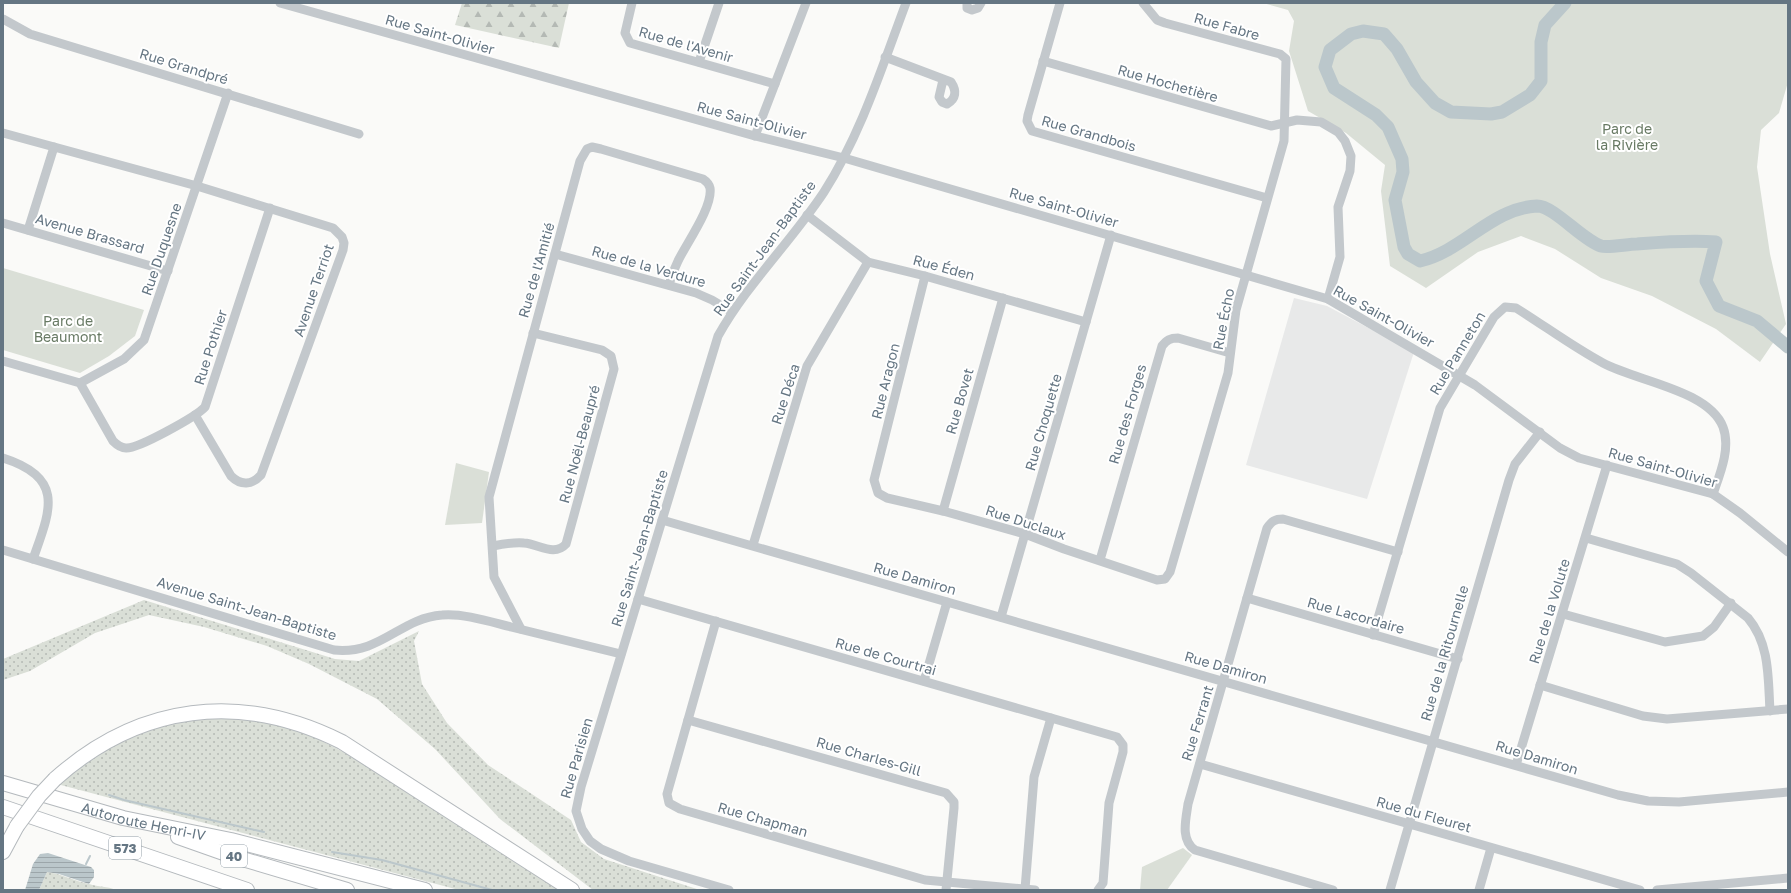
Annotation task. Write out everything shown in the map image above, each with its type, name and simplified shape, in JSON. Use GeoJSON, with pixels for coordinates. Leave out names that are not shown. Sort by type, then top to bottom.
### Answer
{"type":"FeatureCollection","features":[{"type":"Feature","properties":{"kind":"highway"},"geometry":{"type":"LineString","coordinates":[[3,852],[17,826],[39,796],[76,760],[100,744],[121,734],[164,718],[210,711],[246,712],[276,717],[310,727],[348,746],[572,890]]}},
{"type":"Feature","properties":{"kind":"highway","name":"Autoroute Henri-IV"},"geometry":{"type":"LineString","coordinates":[[3,783],[123,818],[231,840],[425,890]]}},
{"type":"Feature","properties":{"kind":"highway","name":"Autoroute Henri-IV"},"geometry":{"type":"LineString","coordinates":[[3,808],[247,890]]}},
{"type":"Feature","properties":{"kind":"highway","name":"40"},"geometry":{"type":"LineString","coordinates":[[123,818],[229,855],[347,890]]}},
{"type":"Feature","properties":{"kind":"street","name":"Rue Saint-Olivier"},"geometry":{"type":"LineString","coordinates":[[280,3],[755,136],[844,158],[1328,299],[1459,375],[1502,403],[1560,448],[1579,458],[1713,494],[1740,513],[1788,552]]}},
{"type":"Feature","properties":{"kind":"street","name":"Rue de l'Avenir"},"geometry":{"type":"LineString","coordinates":[[632,3],[625,33],[630,43],[775,84]]}},
{"type":"Feature","properties":{"kind":"street"},"geometry":{"type":"LineString","coordinates":[[699,62],[719,3]]}},
{"type":"Feature","properties":{"kind":"street"},"geometry":{"type":"LineString","coordinates":[[755,136],[806,3]]}},
{"type":"Feature","properties":{"kind":"street","name":"Rue Saint-Jean-Baptiste"},"geometry":{"type":"LineString","coordinates":[[621,654],[718,336],[732,312],[807,215],[844,158],[906,3]]}},
{"type":"Feature","properties":{"kind":"street"},"geometry":{"type":"LineString","coordinates":[[967,3],[967,8],[972,10],[978,8],[980,3]]}},
{"type":"Feature","properties":{"kind":"street","name":"Rue Grandbois"},"geometry":{"type":"LineString","coordinates":[[1060,3],[1028,115],[1027,121],[1032,131],[1267,198]]}},
{"type":"Feature","properties":{"kind":"street","name":"Rue Fabre"},"geometry":{"type":"LineString","coordinates":[[1143,3],[1157,20],[1280,54],[1286,60]]}},
{"type":"Feature","properties":{"kind":"street","name":"Rue Grandpré"},"geometry":{"type":"LineString","coordinates":[[3,19],[30,34],[359,134]]}},
{"type":"Feature","properties":{"kind":"street"},"geometry":{"type":"LineString","coordinates":[[885,58],[943,80]]}},
{"type":"Feature","properties":{"kind":"street","name":"Rue Écho"},"geometry":{"type":"LineString","coordinates":[[1165,579],[1170,572],[1228,373],[1236,310],[1284,141],[1286,60]]}},
{"type":"Feature","properties":{"kind":"street","name":"Rue Hochetière"},"geometry":{"type":"LineString","coordinates":[[1043,61],[1265,125],[1275,126],[1285,121],[1297,120],[1321,122],[1338,132],[1345,141],[1351,156],[1350,171],[1338,207],[1340,257],[1328,299]]}},
{"type":"Feature","properties":{"kind":"street","name":"Rue Duquesne"},"geometry":{"type":"LineString","coordinates":[[80,383],[124,359],[144,340],[228,94]]}},
{"type":"Feature","properties":{"kind":"street","name":"Avenue Terriot"},"geometry":{"type":"LineString","coordinates":[[3,133],[197,186],[333,228],[338,231],[344,243],[262,475],[246,484],[235,481],[195,415]]}},
{"type":"Feature","properties":{"kind":"street"},"geometry":{"type":"LineString","coordinates":[[28,230],[54,147]]}},
{"type":"Feature","properties":{"kind":"street","name":"Rue de l'Amitié"},"geometry":{"type":"LineString","coordinates":[[521,630],[494,577],[489,497],[583,154],[587,149],[592,147],[601,149],[703,179],[708,182],[710,194],[702,219],[677,263],[669,285]]}},
{"type":"Feature","properties":{"kind":"street","name":"Rue Pothier"},"geometry":{"type":"LineString","coordinates":[[80,383],[114,441],[118,446],[125,449],[138,446],[195,415],[205,407],[270,208]]}},
{"type":"Feature","properties":{"kind":"street","name":"Rue Éden"},"geometry":{"type":"LineString","coordinates":[[807,215],[868,262],[925,276],[1086,322]]}},
{"type":"Feature","properties":{"kind":"street","name":"Avenue Brassard"},"geometry":{"type":"LineString","coordinates":[[3,223],[168,271]]}},
{"type":"Feature","properties":{"kind":"street","name":"Rue Choquette"},"geometry":{"type":"LineString","coordinates":[[1001,617],[1111,235]]}},
{"type":"Feature","properties":{"kind":"street","name":"Rue de la Verdure"},"geometry":{"type":"LineString","coordinates":[[555,254],[669,285],[712,300],[732,312]]}},
{"type":"Feature","properties":{"kind":"street","name":"Rue Déca"},"geometry":{"type":"LineString","coordinates":[[753,545],[807,366],[868,262]]}},
{"type":"Feature","properties":{"kind":"street","name":"Rue Aragon"},"geometry":{"type":"LineString","coordinates":[[878,493],[874,480],[925,276]]}},
{"type":"Feature","properties":{"kind":"street","name":"Rue Bovet"},"geometry":{"type":"LineString","coordinates":[[943,511],[1003,298]]}},
{"type":"Feature","properties":{"kind":"street","name":"Rue Panneton"},"geometry":{"type":"LineString","coordinates":[[1373,635],[1440,408],[1500,310],[1511,306],[1516,308],[1604,364],[1694,398],[1708,405],[1720,420],[1726,438],[1726,446],[1713,494]]}},
{"type":"Feature","properties":{"kind":"street","name":"Rue Noël-Beaupré"},"geometry":{"type":"LineString","coordinates":[[493,546],[526,543],[556,550],[566,544],[614,369],[611,356],[602,350],[533,333]]}},
{"type":"Feature","properties":{"kind":"street","name":"Rue des Forges"},"geometry":{"type":"LineString","coordinates":[[1100,560],[1162,346],[1166,340],[1178,338],[1230,353]]}},
{"type":"Feature","properties":{"kind":"street"},"geometry":{"type":"LineString","coordinates":[[3,362],[80,383]]}},
{"type":"Feature","properties":{"kind":"street","name":"Rue de la Ritournelle"},"geometry":{"type":"LineString","coordinates":[[1390,890],[1509,480],[1515,464],[1540,432]]}},
{"type":"Feature","properties":{"kind":"street"},"geometry":{"type":"LineString","coordinates":[[3,458],[16,462],[29,470],[40,479],[47,490],[50,503],[47,518],[33,559]]}},
{"type":"Feature","properties":{"kind":"street","name":"Rue de la Volute"},"geometry":{"type":"LineString","coordinates":[[1516,765],[1607,465]]}},
{"type":"Feature","properties":{"kind":"street","name":"Rue Duclaux"},"geometry":{"type":"LineString","coordinates":[[878,493],[887,498],[943,511],[1025,534],[1064,549],[1157,580],[1165,579]]}},
{"type":"Feature","properties":{"kind":"street","name":"Rue Ferrant"},"geometry":{"type":"LineString","coordinates":[[1333,890],[1191,848],[1185,832],[1188,804],[1267,528],[1271,522],[1277,519],[1284,519],[1398,552]]}},
{"type":"Feature","properties":{"kind":"street","name":"Rue Damiron"},"geometry":{"type":"LineString","coordinates":[[662,520],[1618,795],[1648,801],[1679,802],[1788,792]]}},
{"type":"Feature","properties":{"kind":"street"},"geometry":{"type":"LineString","coordinates":[[1586,538],[1677,564],[1692,573],[1748,618],[1761,637],[1765,648],[1770,711]]}},
{"type":"Feature","properties":{"kind":"street","name":"Avenue Saint-Jean-Baptiste"},"geometry":{"type":"LineString","coordinates":[[3,550],[334,650],[349,651],[369,647],[418,621],[450,614],[621,654]]}},
{"type":"Feature","properties":{"kind":"street","name":"Rue Lacordaire"},"geometry":{"type":"LineString","coordinates":[[1247,598],[1458,659]]}},
{"type":"Feature","properties":{"kind":"street","name":"Rue de Courtrai"},"geometry":{"type":"LineString","coordinates":[[638,599],[1117,737],[1123,745],[1123,752],[1111,794],[1103,883],[1098,890]]}},
{"type":"Feature","properties":{"kind":"street"},"geometry":{"type":"LineString","coordinates":[[924,681],[946,602]]}},
{"type":"Feature","properties":{"kind":"street"},"geometry":{"type":"LineString","coordinates":[[1563,614],[1665,642],[1703,636],[1714,627],[1731,603]]}},
{"type":"Feature","properties":{"kind":"street","name":"Rue Chapman"},"geometry":{"type":"LineString","coordinates":[[716,621],[667,794],[669,803],[674,807],[947,886],[1036,890]]}},
{"type":"Feature","properties":{"kind":"street","name":"Rue Parisien"},"geometry":{"type":"LineString","coordinates":[[621,654],[581,787],[576,811],[582,829],[590,841],[601,849],[629,861],[729,890]]}},
{"type":"Feature","properties":{"kind":"street"},"geometry":{"type":"LineString","coordinates":[[1540,686],[1643,716],[1656,718],[1667,719],[1788,709]]}},
{"type":"Feature","properties":{"kind":"street"},"geometry":{"type":"LineString","coordinates":[[1025,889],[1034,777],[1051,718]]}},
{"type":"Feature","properties":{"kind":"street","name":"Rue Charles-Gill"},"geometry":{"type":"LineString","coordinates":[[688,720],[946,793],[954,802],[947,886]]}},
{"type":"Feature","properties":{"kind":"street","name":"Rue du Fleuret"},"geometry":{"type":"LineString","coordinates":[[1200,764],[1640,890]]}},
{"type":"Feature","properties":{"kind":"street"},"geometry":{"type":"LineString","coordinates":[[1479,890],[1491,848]]}},
{"type":"Feature","properties":{"kind":"street"},"geometry":{"type":"LineString","coordinates":[[1657,890],[1788,878]]}},
{"type":"Feature","properties":{"kind":"shaded area"},"geometry":{"type":"Polygon","coordinates":[[[1294,298],[1327,306],[1414,352],[1367,499],[1246,465],[1294,298]]]}},
{"type":"Feature","properties":{"kind":"shaded area"},"geometry":{"type":"Polygon","coordinates":[[[48,853],[91,867],[94,870],[94,877],[89,884],[59,874],[47,872],[39,890],[25,890],[33,864],[40,854],[48,853]]]}},
{"type":"Feature","properties":{"kind":"green space"},"geometry":{"type":"Polygon","coordinates":[[[462,3],[569,3],[559,48],[455,25],[462,3]]]}},
{"type":"Feature","properties":{"kind":"green space","name":"Parc de la Rivière"},"geometry":{"type":"Polygon","coordinates":[[[1263,3],[1788,3],[1788,82],[1779,113],[1761,130],[1757,167],[1770,254],[1786,324],[1760,362],[1716,329],[1652,296],[1601,278],[1555,249],[1521,236],[1478,252],[1426,288],[1390,266],[1381,191],[1385,165],[1346,133],[1308,111],[1289,51],[1294,21],[1288,10],[1263,3]]]}},
{"type":"Feature","properties":{"kind":"green space","name":"Parc de Beaumont"},"geometry":{"type":"Polygon","coordinates":[[[3,268],[144,310],[135,336],[109,356],[80,373],[3,350],[3,268]]]}},
{"type":"Feature","properties":{"kind":"green space"},"geometry":{"type":"Polygon","coordinates":[[[456,463],[489,472],[482,523],[445,525],[456,463]]]}},
{"type":"Feature","properties":{"kind":"green space"},"geometry":{"type":"Polygon","coordinates":[[[144,600],[335,659],[359,661],[419,631],[414,641],[422,684],[447,723],[488,765],[571,820],[581,842],[604,859],[700,890],[593,890],[500,819],[435,749],[377,699],[309,664],[267,646],[204,627],[149,615],[95,633],[30,671],[3,680],[3,659],[144,600]]]}},
{"type":"Feature","properties":{"kind":"green space"},"geometry":{"type":"Polygon","coordinates":[[[205,718],[243,719],[283,726],[316,738],[357,759],[559,890],[459,890],[57,784],[85,762],[114,744],[165,726],[205,718]]]}},
{"type":"Feature","properties":{"kind":"green space"},"geometry":{"type":"Polygon","coordinates":[[[1183,848],[1192,855],[1167,890],[1140,890],[1142,867],[1183,848]]]}},
{"type":"Feature","properties":{"kind":"green space"},"geometry":{"type":"Polygon","coordinates":[[[47,872],[58,874],[84,883],[116,890],[39,890],[47,872]]]}},
{"type":"Feature","properties":{"kind":"waterway"},"geometry":{"type":"LineString","coordinates":[[1565,3],[1545,25],[1541,42],[1541,81],[1530,95],[1502,112],[1491,114],[1451,112],[1435,103],[1416,82],[1397,49],[1384,34],[1363,31],[1351,34],[1330,50],[1325,67],[1334,88],[1376,115],[1388,127],[1402,159],[1403,172],[1395,200],[1404,247],[1408,254],[1420,261],[1436,256],[1506,214],[1537,206],[1544,207],[1552,211],[1593,243],[1601,246],[1608,247],[1633,244],[1696,241],[1716,242],[1706,281],[1719,306],[1757,321],[1788,347]]}},
{"type":"Feature","properties":{"kind":"waterway"},"geometry":{"type":"LineString","coordinates":[[109,795],[124,800],[264,832]]}},
{"type":"Feature","properties":{"kind":"waterway"},"geometry":{"type":"LineString","coordinates":[[332,852],[382,860],[492,890]]}},
{"type":"Feature","properties":{"kind":"waterway"},"geometry":{"type":"LineString","coordinates":[[86,864],[90,856]]}}]}
